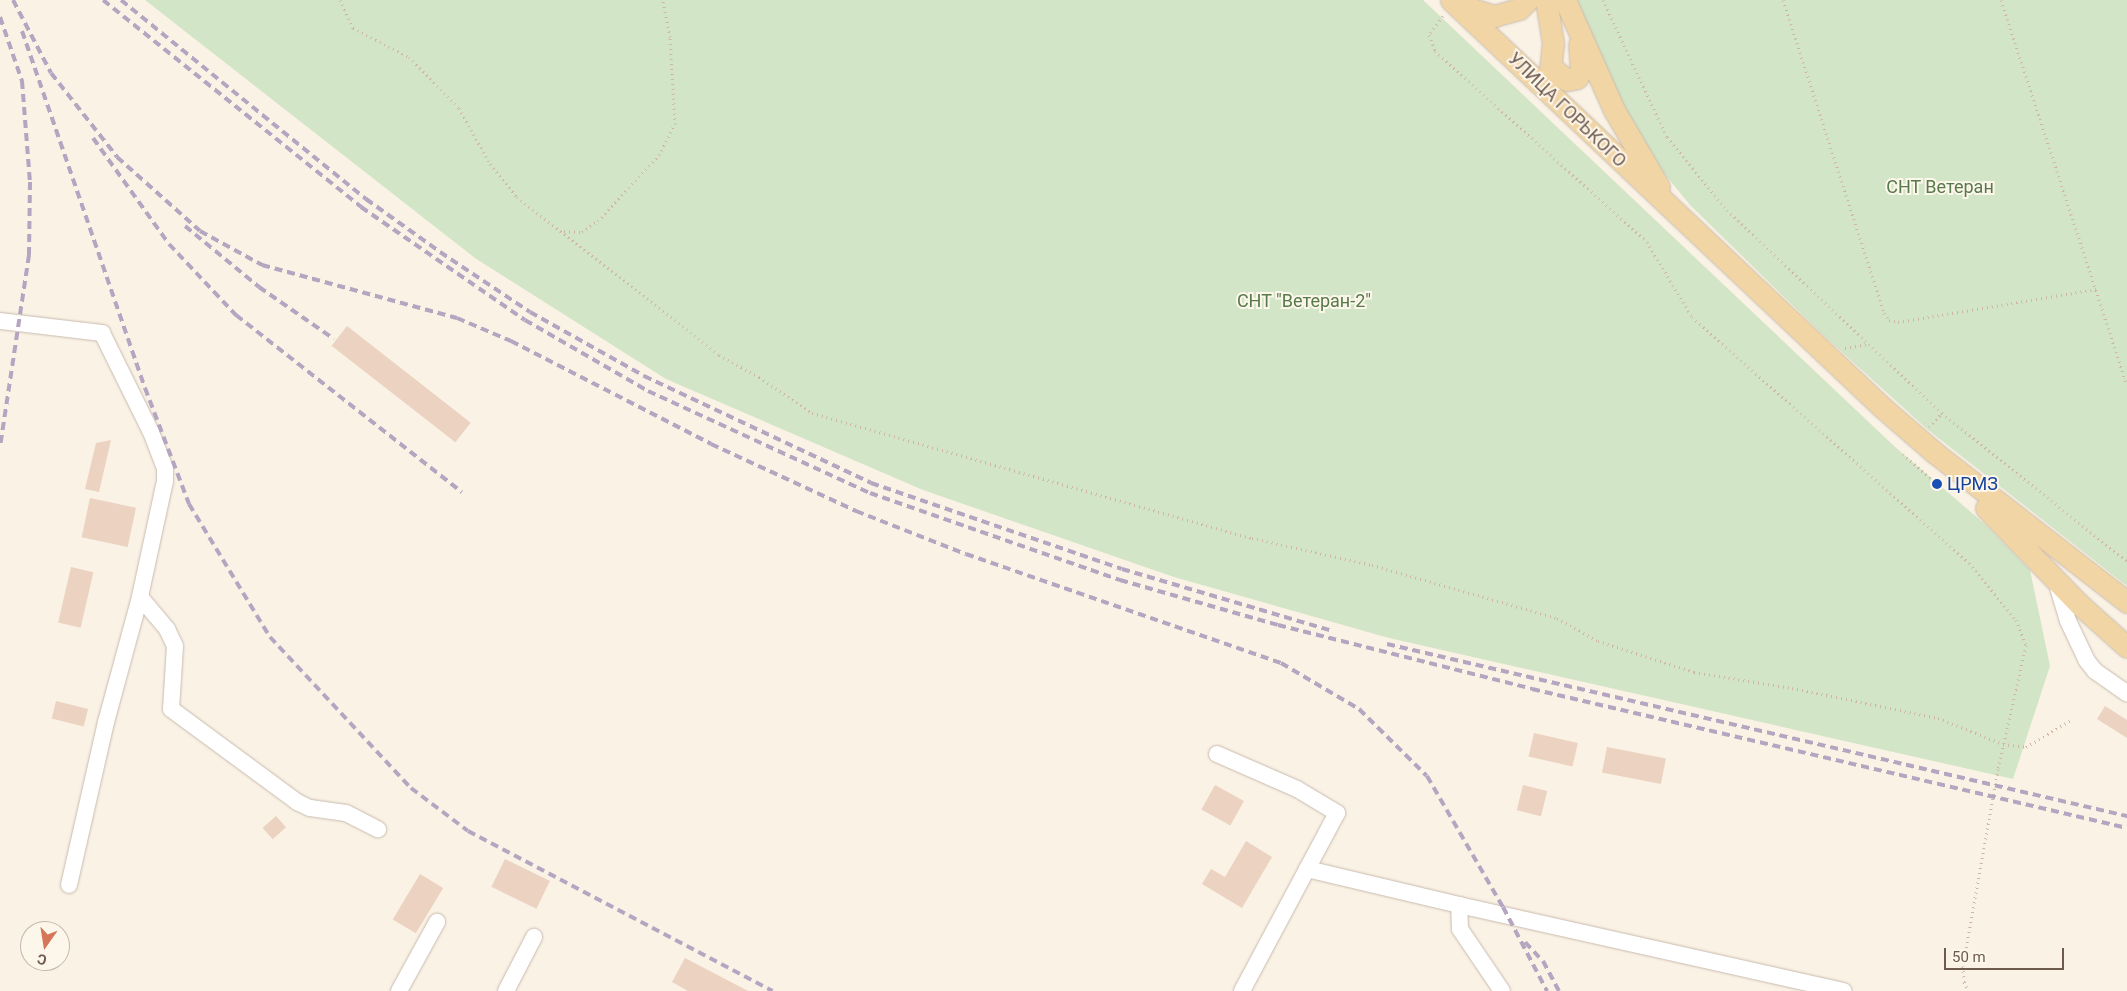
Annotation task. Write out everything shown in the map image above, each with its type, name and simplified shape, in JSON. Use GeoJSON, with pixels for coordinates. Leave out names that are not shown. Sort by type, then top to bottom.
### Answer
{"type":"FeatureCollection","features":[{"type":"Feature","properties":{"kind":"main road"},"geometry":{"type":"LineString","coordinates":[[1453,2],[1494,16],[1519,9],[1528,0]]}},
{"type":"Feature","properties":{"kind":"main road"},"geometry":{"type":"LineString","coordinates":[[1546,0],[1553,44],[1552,68],[1548,90]]}},
{"type":"Feature","properties":{"kind":"main road"},"geometry":{"type":"LineString","coordinates":[[1565,0],[1614,110],[1678,217],[1934,453],[2056,581],[2127,646]]}},
{"type":"Feature","properties":{"kind":"main road","name":"УЛИЦА ГОРЬКОГО"},"geometry":{"type":"LineString","coordinates":[[1453,2],[1548,90],[1678,217]]}},
{"type":"Feature","properties":{"kind":"main road"},"geometry":{"type":"LineString","coordinates":[[1552,68],[1568,80],[1577,78],[1582,58],[1576,26]]}},
{"type":"Feature","properties":{"kind":"main road"},"geometry":{"type":"LineString","coordinates":[[1934,453],[2127,602]]}},
{"type":"Feature","properties":{"kind":"lane"},"geometry":{"type":"LineString","coordinates":[[0,321],[102,333],[151,432],[164,468],[165,481],[140,597],[106,722],[70,885]]}},
{"type":"Feature","properties":{"kind":"lane"},"geometry":{"type":"LineString","coordinates":[[2056,581],[2068,621],[2087,661],[2095,671],[2127,693]]}},
{"type":"Feature","properties":{"kind":"lane"},"geometry":{"type":"LineString","coordinates":[[140,597],[167,629],[175,646],[171,708],[297,802],[310,808],[346,813],[378,829]]}},
{"type":"Feature","properties":{"kind":"lane"},"geometry":{"type":"LineString","coordinates":[[1216,754],[1297,789],[1337,813],[1242,991]]}},
{"type":"Feature","properties":{"kind":"lane"},"geometry":{"type":"LineString","coordinates":[[1307,869],[1843,991]]}},
{"type":"Feature","properties":{"kind":"lane"},"geometry":{"type":"LineString","coordinates":[[1459,905],[1460,929],[1502,991]]}},
{"type":"Feature","properties":{"kind":"lane"},"geometry":{"type":"LineString","coordinates":[[399,991],[437,922]]}},
{"type":"Feature","properties":{"kind":"lane"},"geometry":{"type":"LineString","coordinates":[[506,991],[534,937]]}},
{"type":"Feature","properties":{"kind":"path"},"geometry":{"type":"LineString","coordinates":[[340,0],[353,28],[409,57],[453,102],[490,164],[511,191],[718,355],[759,377],[812,413],[1252,538],[1372,565],[1557,618],[1598,641],[1694,672],[1792,688],[1938,718],[2003,744],[2026,747],[2071,720]]}},
{"type":"Feature","properties":{"kind":"path"},"geometry":{"type":"LineString","coordinates":[[562,231],[582,232],[598,221],[659,154],[675,124],[670,37],[663,0]]}},
{"type":"Feature","properties":{"kind":"path"},"geometry":{"type":"LineString","coordinates":[[1603,0],[1666,137],[1694,173],[1773,255],[1942,413],[2127,561]]}},
{"type":"Feature","properties":{"kind":"path"},"geometry":{"type":"LineString","coordinates":[[1783,0],[1884,313],[1889,320],[1898,322],[2097,289]]}},
{"type":"Feature","properties":{"kind":"path"},"geometry":{"type":"LineString","coordinates":[[2001,0],[2127,385]]}},
{"type":"Feature","properties":{"kind":"path"},"geometry":{"type":"LineString","coordinates":[[1453,2],[1437,21],[1429,35],[1435,51],[1646,242],[1692,317],[1969,563],[2008,608],[2026,645],[1998,769],[1963,966],[1964,982],[1969,991]]}},
{"type":"Feature","properties":{"kind":"path"},"geometry":{"type":"LineString","coordinates":[[1934,422],[1927,429],[1942,413]]}},
{"type":"Feature","properties":{"kind":"path"},"geometry":{"type":"LineString","coordinates":[[1903,454],[1938,484]]}},
{"type":"Feature","properties":{"kind":"green space","name":"СНТ \"Ветеран-2\""},"geometry":{"type":"Polygon","coordinates":[[[145,0],[1423,0],[1894,446],[1987,526],[2030,570],[2050,666],[2013,779],[1389,638],[1174,577],[923,490],[666,379],[475,258],[145,0]]]}},
{"type":"Feature","properties":{"kind":"green space","name":"СНТ Ветеран"},"geometry":{"type":"Polygon","coordinates":[[[1576,0],[2127,0],[2127,586],[1927,429],[1822,334],[1690,205],[1663,172],[1619,98],[1576,0]]]}},
{"type":"Feature","properties":{"kind":"building"},"geometry":{"type":"Polygon","coordinates":[[[347,326],[471,423],[455,442],[332,346],[347,326]]]}},
{"type":"Feature","properties":{"kind":"building"},"geometry":{"type":"Polygon","coordinates":[[[111,440],[99,492],[85,489],[96,443],[111,440]]]}},
{"type":"Feature","properties":{"kind":"building"},"geometry":{"type":"Polygon","coordinates":[[[90,498],[136,508],[128,547],[82,537],[90,498]]]}},
{"type":"Feature","properties":{"kind":"building"},"geometry":{"type":"Polygon","coordinates":[[[71,567],[93,572],[81,628],[58,623],[71,567]]]}},
{"type":"Feature","properties":{"kind":"building"},"geometry":{"type":"Polygon","coordinates":[[[56,701],[88,709],[84,726],[52,718],[56,701]]]}},
{"type":"Feature","properties":{"kind":"building"},"geometry":{"type":"Polygon","coordinates":[[[2105,706],[2127,720],[2127,738],[2097,719],[2105,706]]]}},
{"type":"Feature","properties":{"kind":"building"},"geometry":{"type":"Polygon","coordinates":[[[1534,733],[1578,743],[1572,767],[1529,756],[1534,733]]]}},
{"type":"Feature","properties":{"kind":"building"},"geometry":{"type":"Polygon","coordinates":[[[1607,747],[1666,758],[1661,784],[1602,773],[1607,747]]]}},
{"type":"Feature","properties":{"kind":"building"},"geometry":{"type":"Polygon","coordinates":[[[1215,785],[1244,801],[1230,825],[1201,809],[1215,785]]]}},
{"type":"Feature","properties":{"kind":"building"},"geometry":{"type":"Polygon","coordinates":[[[1523,785],[1547,791],[1541,816],[1517,810],[1523,785]]]}},
{"type":"Feature","properties":{"kind":"building"},"geometry":{"type":"Polygon","coordinates":[[[276,816],[286,827],[273,839],[263,828],[276,816]]]}},
{"type":"Feature","properties":{"kind":"building"},"geometry":{"type":"Polygon","coordinates":[[[1246,841],[1272,857],[1242,908],[1202,884],[1211,869],[1225,877],[1246,841]]]}},
{"type":"Feature","properties":{"kind":"building"},"geometry":{"type":"Polygon","coordinates":[[[505,859],[550,881],[536,909],[491,887],[505,859]]]}},
{"type":"Feature","properties":{"kind":"building"},"geometry":{"type":"Polygon","coordinates":[[[420,874],[443,888],[416,933],[393,919],[420,874]]]}},
{"type":"Feature","properties":{"kind":"building"},"geometry":{"type":"Polygon","coordinates":[[[685,958],[748,991],[688,991],[672,982],[685,958]]]}},
{"type":"Feature","properties":{"kind":"railway"},"geometry":{"type":"LineString","coordinates":[[13,0],[51,73],[117,157],[200,231],[262,265],[457,318],[511,341],[711,444],[856,511],[966,554],[1281,663],[1359,709],[1427,776],[1503,907],[1547,991]]}},
{"type":"Feature","properties":{"kind":"railway"},"geometry":{"type":"LineString","coordinates":[[103,0],[361,207],[525,320],[648,391],[870,493],[1120,580],[1278,625],[1532,689],[2127,828]]}},
{"type":"Feature","properties":{"kind":"railway"},"geometry":{"type":"LineString","coordinates":[[121,0],[366,199],[440,252],[530,312],[644,376],[871,483],[1122,569],[1333,631]]}},
{"type":"Feature","properties":{"kind":"railway"},"geometry":{"type":"LineString","coordinates":[[0,17],[22,81],[30,182],[29,255],[0,446]]}},
{"type":"Feature","properties":{"kind":"railway"},"geometry":{"type":"LineString","coordinates":[[22,31],[145,388],[189,504],[270,637],[411,788],[468,831],[773,991]]}},
{"type":"Feature","properties":{"kind":"railway"},"geometry":{"type":"LineString","coordinates":[[93,138],[169,244],[236,315],[462,492]]}},
{"type":"Feature","properties":{"kind":"railway"},"geometry":{"type":"LineString","coordinates":[[185,226],[259,287],[334,339]]}},
{"type":"Feature","properties":{"kind":"railway"},"geometry":{"type":"LineString","coordinates":[[1387,644],[2127,816]]}},
{"type":"Feature","properties":{"kind":"railway"},"geometry":{"type":"LineString","coordinates":[[1525,942],[1543,961],[1559,991]]}},
{"type":"Feature","properties":{"kind":"place","name":"ЦРМЗ"},"geometry":{"type":"Point","coordinates":[1937,484]}}]}
